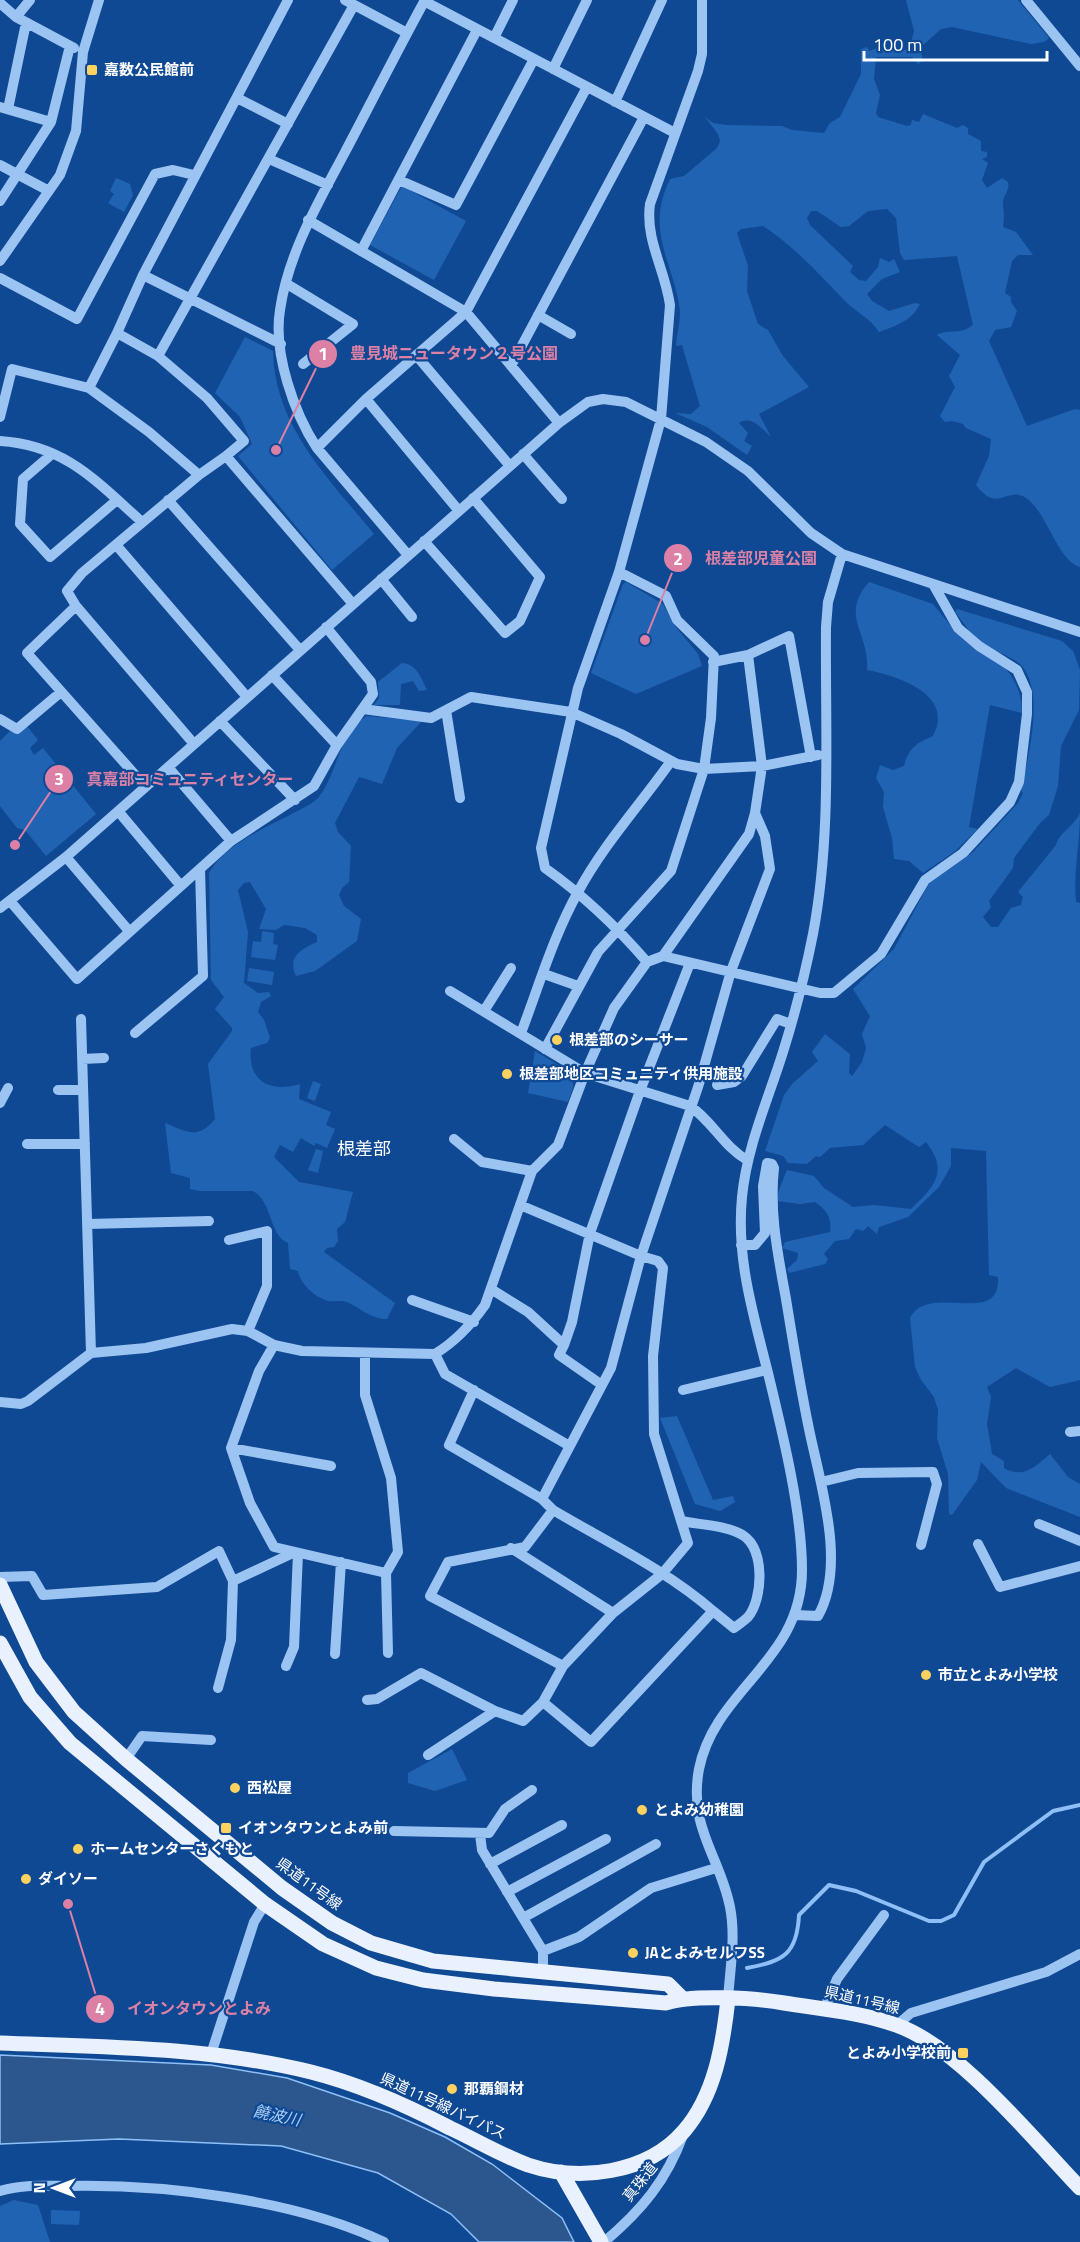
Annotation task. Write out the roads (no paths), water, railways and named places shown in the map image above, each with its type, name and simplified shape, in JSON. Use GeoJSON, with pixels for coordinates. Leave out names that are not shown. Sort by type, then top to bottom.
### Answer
{"type":"FeatureCollection","features":[{"type":"Feature","properties":{"kind":"main road","name":"県道11号線"},"geometry":{"type":"LineString","coordinates":[[0,1585],[21,1634],[53,1687],[96,1734],[312,1911],[350,1933],[391,1950],[433,1961],[668,1984],[681,1997]]}},
{"type":"Feature","properties":{"kind":"main road","name":"県道11号線"},"geometry":{"type":"LineString","coordinates":[[0,1643],[18,1680],[57,1730],[115,1782],[265,1904],[305,1933],[340,1953],[407,1977],[494,1989],[666,2003],[681,1997],[776,2001],[897,2025],[934,2045],[960,2064],[1080,2188]]}},
{"type":"Feature","properties":{"kind":"main road","name":"県道11号線バイパス"},"geometry":{"type":"LineString","coordinates":[[0,2043],[171,2049],[253,2059],[314,2073],[405,2105],[528,2165],[561,2172],[596,2173],[621,2168],[660,2150],[684,2131],[705,2095],[715,2070],[724,2034],[728,1999]]}},
{"type":"Feature","properties":{"kind":"main road"},"geometry":{"type":"LineString","coordinates":[[561,2172],[603,2242]]}},
{"type":"Feature","properties":{"kind":"street"},"geometry":{"type":"LineString","coordinates":[[30,0],[21,20],[4,108],[51,122]]}},
{"type":"Feature","properties":{"kind":"street"},"geometry":{"type":"LineString","coordinates":[[0,261],[60,175],[76,130],[83,52],[99,0]]}},
{"type":"Feature","properties":{"kind":"street"},"geometry":{"type":"LineString","coordinates":[[89,388],[194,175],[288,0]]}},
{"type":"Feature","properties":{"kind":"street"},"geometry":{"type":"LineString","coordinates":[[494,38],[513,0]]}},
{"type":"Feature","properties":{"kind":"street"},"geometry":{"type":"LineString","coordinates":[[553,69],[587,0]]}},
{"type":"Feature","properties":{"kind":"street"},"geometry":{"type":"LineString","coordinates":[[615,102],[662,0]]}},
{"type":"Feature","properties":{"kind":"street"},"geometry":{"type":"LineString","coordinates":[[647,962],[618,929],[578,892],[545,868],[541,848],[571,712],[584,669],[620,572],[661,419],[670,304],[667,286],[651,242],[648,223],[650,204],[702,54],[702,0]]}},
{"type":"Feature","properties":{"kind":"street"},"geometry":{"type":"LineString","coordinates":[[1026,0],[1080,66]]}},
{"type":"Feature","properties":{"kind":"street"},"geometry":{"type":"LineString","coordinates":[[408,555],[317,448],[304,429],[291,398],[281,344],[279,311],[308,220],[424,1],[675,133]]}},
{"type":"Feature","properties":{"kind":"street"},"geometry":{"type":"LineString","coordinates":[[158,356],[288,124],[350,2],[407,33]]}},
{"type":"Feature","properties":{"kind":"street"},"geometry":{"type":"LineString","coordinates":[[0,3],[21,20],[83,52]]}},
{"type":"Feature","properties":{"kind":"street"},"geometry":{"type":"LineString","coordinates":[[362,251],[477,30]]}},
{"type":"Feature","properties":{"kind":"street"},"geometry":{"type":"LineString","coordinates":[[0,201],[51,122],[70,46]]}},
{"type":"Feature","properties":{"kind":"street"},"geometry":{"type":"LineString","coordinates":[[399,180],[456,205],[534,59]]}},
{"type":"Feature","properties":{"kind":"street"},"geometry":{"type":"LineString","coordinates":[[317,448],[366,399],[466,312],[587,87]]}},
{"type":"Feature","properties":{"kind":"street"},"geometry":{"type":"LineString","coordinates":[[237,98],[288,124]]}},
{"type":"Feature","properties":{"kind":"street"},"geometry":{"type":"LineString","coordinates":[[511,366],[644,117]]}},
{"type":"Feature","properties":{"kind":"street"},"geometry":{"type":"LineString","coordinates":[[268,159],[328,185]]}},
{"type":"Feature","properties":{"kind":"street"},"geometry":{"type":"LineString","coordinates":[[0,165],[49,191]]}},
{"type":"Feature","properties":{"kind":"street"},"geometry":{"type":"LineString","coordinates":[[0,278],[76,319],[155,174],[173,170],[194,175]]}},
{"type":"Feature","properties":{"kind":"street"},"geometry":{"type":"LineString","coordinates":[[308,220],[466,312],[559,423]]}},
{"type":"Feature","properties":{"kind":"street"},"geometry":{"type":"LineString","coordinates":[[143,275],[281,344]]}},
{"type":"Feature","properties":{"kind":"street"},"geometry":{"type":"LineString","coordinates":[[287,284],[353,324],[303,364]]}},
{"type":"Feature","properties":{"kind":"street"},"geometry":{"type":"LineString","coordinates":[[538,315],[571,334]]}},
{"type":"Feature","properties":{"kind":"street"},"geometry":{"type":"LineString","coordinates":[[117,333],[158,356],[207,398],[244,441],[142,522],[117,546],[82,573],[67,591],[76,606],[194,744]]}},
{"type":"Feature","properties":{"kind":"street"},"geometry":{"type":"LineString","coordinates":[[416,355],[510,466]]}},
{"type":"Feature","properties":{"kind":"street"},"geometry":{"type":"LineString","coordinates":[[0,417],[12,369],[89,388],[149,432],[199,475]]}},
{"type":"Feature","properties":{"kind":"street"},"geometry":{"type":"LineString","coordinates":[[366,399],[459,511]]}},
{"type":"Feature","properties":{"kind":"street"},"geometry":{"type":"LineString","coordinates":[[326,627],[371,682],[374,694],[337,745],[314,786],[231,841],[77,979],[5,904],[66,857],[145,786],[168,767],[326,627],[523,454],[588,402],[603,399],[626,402],[706,442],[748,471],[811,533],[842,554],[1080,632]]}},
{"type":"Feature","properties":{"kind":"street"},"geometry":{"type":"LineString","coordinates":[[0,441],[26,442],[79,465],[142,522]]}},
{"type":"Feature","properties":{"kind":"street"},"geometry":{"type":"LineString","coordinates":[[52,454],[23,479],[20,524],[50,557],[117,500]]}},
{"type":"Feature","properties":{"kind":"street"},"geometry":{"type":"LineString","coordinates":[[523,454],[562,499]]}},
{"type":"Feature","properties":{"kind":"street"},"geometry":{"type":"LineString","coordinates":[[226,456],[353,604]]}},
{"type":"Feature","properties":{"kind":"street"},"geometry":{"type":"LineString","coordinates":[[424,541],[505,633],[520,621],[540,577],[473,498]]}},
{"type":"Feature","properties":{"kind":"street"},"geometry":{"type":"LineString","coordinates":[[168,500],[300,650]]}},
{"type":"Feature","properties":{"kind":"street"},"geometry":{"type":"LineString","coordinates":[[117,546],[247,697]]}},
{"type":"Feature","properties":{"kind":"street"},"geometry":{"type":"LineString","coordinates":[[728,1999],[732,1919],[726,1890],[703,1837],[698,1813],[698,1780],[702,1759],[721,1718],[776,1651],[795,1615],[802,1570],[800,1538],[767,1370],[745,1285],[741,1245],[742,1198],[747,1160],[801,988],[820,883],[827,754],[826,627],[828,602],[842,554]]}},
{"type":"Feature","properties":{"kind":"street"},"geometry":{"type":"LineString","coordinates":[[545,1048],[598,952],[671,871],[704,769],[711,718],[714,656],[677,620],[666,596],[620,572]]}},
{"type":"Feature","properties":{"kind":"street"},"geometry":{"type":"LineString","coordinates":[[381,579],[412,617]]}},
{"type":"Feature","properties":{"kind":"street"},"geometry":{"type":"LineString","coordinates":[[663,956],[820,993],[834,993],[881,954],[925,880],[970,845],[1010,802],[1018,782],[1027,714],[1027,693],[1017,670],[979,646],[958,628],[933,584]]}},
{"type":"Feature","properties":{"kind":"street"},"geometry":{"type":"LineString","coordinates":[[76,606],[27,653],[145,786]]}},
{"type":"Feature","properties":{"kind":"street"},"geometry":{"type":"LineString","coordinates":[[713,662],[748,655],[789,636],[811,757]]}},
{"type":"Feature","properties":{"kind":"street"},"geometry":{"type":"LineString","coordinates":[[0,1402],[21,1404],[28,1401],[90,1353],[147,1348],[232,1329],[248,1331],[274,1345],[302,1351],[435,1354],[451,1344],[474,1322],[485,1305],[532,1171],[558,1145],[585,1073],[614,1008],[647,962],[663,956],[749,834],[755,813],[762,766],[748,655]]}},
{"type":"Feature","properties":{"kind":"street"},"geometry":{"type":"LineString","coordinates":[[272,675],[337,745]]}},
{"type":"Feature","properties":{"kind":"street"},"geometry":{"type":"LineString","coordinates":[[0,719],[17,729],[61,692]]}},
{"type":"Feature","properties":{"kind":"street"},"geometry":{"type":"LineString","coordinates":[[363,710],[431,718],[471,697],[571,712],[621,734],[671,761],[704,769],[762,766],[827,754]]}},
{"type":"Feature","properties":{"kind":"street"},"geometry":{"type":"LineString","coordinates":[[446,710],[460,798]]}},
{"type":"Feature","properties":{"kind":"street"},"geometry":{"type":"LineString","coordinates":[[220,721],[295,800]]}},
{"type":"Feature","properties":{"kind":"street"},"geometry":{"type":"LineString","coordinates":[[521,1033],[559,930],[578,892],[609,843],[638,808],[671,761]]}},
{"type":"Feature","properties":{"kind":"street"},"geometry":{"type":"LineString","coordinates":[[168,767],[231,841]]}},
{"type":"Feature","properties":{"kind":"street"},"geometry":{"type":"LineString","coordinates":[[118,810],[181,886]]}},
{"type":"Feature","properties":{"kind":"street"},"geometry":{"type":"LineString","coordinates":[[542,1499],[568,1445],[611,1368],[641,1256],[699,1084],[731,971],[770,869],[765,836],[755,813]]}},
{"type":"Feature","properties":{"kind":"street"},"geometry":{"type":"LineString","coordinates":[[66,857],[129,931]]}},
{"type":"Feature","properties":{"kind":"street"},"geometry":{"type":"LineString","coordinates":[[135,1033],[203,976],[200,869]]}},
{"type":"Feature","properties":{"kind":"street"},"geometry":{"type":"LineString","coordinates":[[602,1384],[559,1355],[572,1323],[590,1233],[640,1091],[690,963]]}},
{"type":"Feature","properties":{"kind":"street"},"geometry":{"type":"LineString","coordinates":[[484,1011],[511,968]]}},
{"type":"Feature","properties":{"kind":"street"},"geometry":{"type":"LineString","coordinates":[[544,974],[578,986]]}},
{"type":"Feature","properties":{"kind":"street"},"geometry":{"type":"LineString","coordinates":[[450,991],[585,1073],[690,1106],[703,1115],[736,1154],[747,1160]]}},
{"type":"Feature","properties":{"kind":"street"},"geometry":{"type":"LineString","coordinates":[[81,1019],[90,1353]]}},
{"type":"Feature","properties":{"kind":"street"},"geometry":{"type":"LineString","coordinates":[[717,1085],[734,1082],[742,1076],[777,1019],[791,1024]]}},
{"type":"Feature","properties":{"kind":"street"},"geometry":{"type":"LineString","coordinates":[[82,1059],[104,1058]]}},
{"type":"Feature","properties":{"kind":"street"},"geometry":{"type":"LineString","coordinates":[[0,1103],[8,1088]]}},
{"type":"Feature","properties":{"kind":"street"},"geometry":{"type":"LineString","coordinates":[[58,1090],[83,1090]]}},
{"type":"Feature","properties":{"kind":"street"},"geometry":{"type":"LineString","coordinates":[[454,1139],[482,1162],[532,1171]]}},
{"type":"Feature","properties":{"kind":"street"},"geometry":{"type":"LineString","coordinates":[[27,1144],[85,1144]]}},
{"type":"Feature","properties":{"kind":"street"},"geometry":{"type":"LineString","coordinates":[[741,1245],[755,1245],[765,1233],[763,1186],[767,1163],[772,1164],[774,1168],[772,1216],[809,1429],[821,1482],[831,1554],[827,1595],[818,1616],[795,1615]]}},
{"type":"Feature","properties":{"kind":"street"},"geometry":{"type":"LineString","coordinates":[[367,1700],[377,1700],[421,1673],[495,1711],[523,1721],[543,1702],[563,1666],[613,1613],[662,1574],[688,1543],[654,1434],[653,1356],[663,1268],[658,1261],[520,1205]]}},
{"type":"Feature","properties":{"kind":"street"},"geometry":{"type":"LineString","coordinates":[[87,1224],[209,1221]]}},
{"type":"Feature","properties":{"kind":"street"},"geometry":{"type":"LineString","coordinates":[[230,1240],[267,1231],[267,1286],[248,1331]]}},
{"type":"Feature","properties":{"kind":"street"},"geometry":{"type":"LineString","coordinates":[[491,1289],[528,1312],[564,1345]]}},
{"type":"Feature","properties":{"kind":"street"},"geometry":{"type":"LineString","coordinates":[[412,1300],[474,1322]]}},
{"type":"Feature","properties":{"kind":"street"},"geometry":{"type":"LineString","coordinates":[[274,1345],[260,1371],[231,1448],[250,1503],[274,1547],[386,1573]]}},
{"type":"Feature","properties":{"kind":"street"},"geometry":{"type":"LineString","coordinates":[[364,1354],[365,1395],[391,1478],[398,1552],[386,1573],[388,1653]]}},
{"type":"Feature","properties":{"kind":"street"},"geometry":{"type":"LineString","coordinates":[[435,1354],[445,1374],[568,1445]]}},
{"type":"Feature","properties":{"kind":"street"},"geometry":{"type":"LineString","coordinates":[[682,1390],[767,1370]]}},
{"type":"Feature","properties":{"kind":"street"},"geometry":{"type":"LineString","coordinates":[[474,1390],[449,1444],[542,1499],[553,1510],[692,1593],[734,1628],[749,1616],[758,1595],[761,1570],[754,1550],[746,1536],[681,1521]]}},
{"type":"Feature","properties":{"kind":"street"},"geometry":{"type":"LineString","coordinates":[[231,1448],[331,1466]]}},
{"type":"Feature","properties":{"kind":"street"},"geometry":{"type":"LineString","coordinates":[[821,1482],[858,1473],[933,1472],[937,1484],[921,1545]]}},
{"type":"Feature","properties":{"kind":"street"},"geometry":{"type":"LineString","coordinates":[[553,1510],[525,1547],[510,1548],[448,1562],[430,1596],[563,1666]]}},
{"type":"Feature","properties":{"kind":"street"},"geometry":{"type":"LineString","coordinates":[[1040,1524],[1080,1541]]}},
{"type":"Feature","properties":{"kind":"street"},"geometry":{"type":"LineString","coordinates":[[978,1544],[1000,1587],[1080,1566]]}},
{"type":"Feature","properties":{"kind":"street"},"geometry":{"type":"LineString","coordinates":[[510,1548],[613,1613]]}},
{"type":"Feature","properties":{"kind":"street"},"geometry":{"type":"LineString","coordinates":[[0,1577],[32,1576],[44,1595],[158,1587],[219,1551],[233,1581],[231,1640],[218,1688]]}},
{"type":"Feature","properties":{"kind":"street"},"geometry":{"type":"LineString","coordinates":[[233,1581],[297,1552]]}},
{"type":"Feature","properties":{"kind":"street"},"geometry":{"type":"LineString","coordinates":[[286,1666],[294,1647],[297,1552]]}},
{"type":"Feature","properties":{"kind":"street"},"geometry":{"type":"LineString","coordinates":[[335,1654],[341,1562]]}},
{"type":"Feature","properties":{"kind":"street"},"geometry":{"type":"LineString","coordinates":[[543,1702],[591,1742],[713,1611]]}},
{"type":"Feature","properties":{"kind":"street"},"geometry":{"type":"LineString","coordinates":[[428,1755],[495,1711]]}},
{"type":"Feature","properties":{"kind":"street"},"geometry":{"type":"LineString","coordinates":[[126,1759],[142,1736],[211,1740]]}},
{"type":"Feature","properties":{"kind":"street"},"geometry":{"type":"LineString","coordinates":[[394,1831],[489,1833],[505,1809],[532,1790]]}},
{"type":"Feature","properties":{"kind":"street"},"geometry":{"type":"LineString","coordinates":[[490,1864],[562,1825]]}},
{"type":"Feature","properties":{"kind":"street"},"geometry":{"type":"LineString","coordinates":[[480,1834],[482,1850],[543,1951],[543,1973]]}},
{"type":"Feature","properties":{"kind":"street"},"geometry":{"type":"LineString","coordinates":[[507,1892],[606,1839]]}},
{"type":"Feature","properties":{"kind":"street"},"geometry":{"type":"LineString","coordinates":[[523,1918],[656,1844]]}},
{"type":"Feature","properties":{"kind":"street"},"geometry":{"type":"LineString","coordinates":[[543,1951],[579,1938],[651,1888],[716,1868]]}},
{"type":"Feature","properties":{"kind":"street"},"geometry":{"type":"LineString","coordinates":[[211,2054],[254,1922],[265,1904]]}},
{"type":"Feature","properties":{"kind":"street"},"geometry":{"type":"LineString","coordinates":[[824,2009],[837,1979],[884,1915]]}},
{"type":"Feature","properties":{"kind":"street"},"geometry":{"type":"LineString","coordinates":[[897,2025],[911,2013],[1046,1972],[1079,1958]]}},
{"type":"Feature","properties":{"kind":"street","name":"真珠道"},"geometry":{"type":"LineString","coordinates":[[603,2242],[660,2184],[671,2167],[684,2131]]}},
{"type":"Feature","properties":{"kind":"street"},"geometry":{"type":"LineString","coordinates":[[0,2192],[10,2188],[44,2186],[120,2185],[178,2190],[295,2212],[356,2229],[384,2242]]}},
{"type":"Feature","properties":{"kind":"water","name":"饒波川"},"geometry":{"type":"Polygon","coordinates":[[[0,2055],[211,2065],[287,2078],[390,2113],[445,2137],[492,2164],[562,2218],[574,2242],[479,2242],[451,2214],[378,2173],[281,2146],[119,2139],[0,2144],[0,2055]]]}},
{"type":"Feature","properties":{"kind":"waterway"},"geometry":{"type":"LineString","coordinates":[[747,1968],[770,1962],[786,1954],[795,1939],[799,1915],[829,1885],[856,1891],[929,1921],[941,1921],[954,1915],[984,1862],[1053,1811],[1080,1805]]}},
{"type":"Feature","properties":{"kind":"place","name":"嘉数公民館前"},"geometry":{"type":"Point","coordinates":[92,70]}},
{"type":"Feature","properties":{"kind":"place","name":"豊見城ニュータウン２号公園"},"geometry":{"type":"Point","coordinates":[276,450]}},
{"type":"Feature","properties":{"kind":"place","name":"根差部児童公園"},"geometry":{"type":"Point","coordinates":[645,640]}},
{"type":"Feature","properties":{"kind":"place","name":"真嘉部コミュニティセンター"},"geometry":{"type":"Point","coordinates":[15,845]}},
{"type":"Feature","properties":{"kind":"place","name":"根差部のシーサー"},"geometry":{"type":"Point","coordinates":[557,1040]}},
{"type":"Feature","properties":{"kind":"place","name":"根差部地区コミュニティ供用施設"},"geometry":{"type":"Point","coordinates":[507,1074]}},
{"type":"Feature","properties":{"kind":"place","name":"市立とよみ小学校"},"geometry":{"type":"Point","coordinates":[926,1675]}},
{"type":"Feature","properties":{"kind":"place","name":"西松屋"},"geometry":{"type":"Point","coordinates":[235,1788]}},
{"type":"Feature","properties":{"kind":"place","name":"とよみ幼稚園"},"geometry":{"type":"Point","coordinates":[642,1810]}},
{"type":"Feature","properties":{"kind":"place","name":"イオンタウンとよみ前"},"geometry":{"type":"Point","coordinates":[226,1828]}},
{"type":"Feature","properties":{"kind":"place","name":"ホームセンターさくもと"},"geometry":{"type":"Point","coordinates":[78,1849]}},
{"type":"Feature","properties":{"kind":"place","name":"ダイソー"},"geometry":{"type":"Point","coordinates":[26,1879]}},
{"type":"Feature","properties":{"kind":"place","name":"イオンタウンとよみ"},"geometry":{"type":"Point","coordinates":[68,1904]}},
{"type":"Feature","properties":{"kind":"place","name":"JAとよみセルフSS"},"geometry":{"type":"Point","coordinates":[633,1953]}},
{"type":"Feature","properties":{"kind":"place","name":"とよみ小学校前"},"geometry":{"type":"Point","coordinates":[963,2053]}},
{"type":"Feature","properties":{"kind":"place","name":"那覇鋼材"},"geometry":{"type":"Point","coordinates":[452,2089]}},
{"type":"Feature","properties":{"kind":"district","name":"根差部"},"geometry":{"type":"Point","coordinates":[364,1149]}}]}
